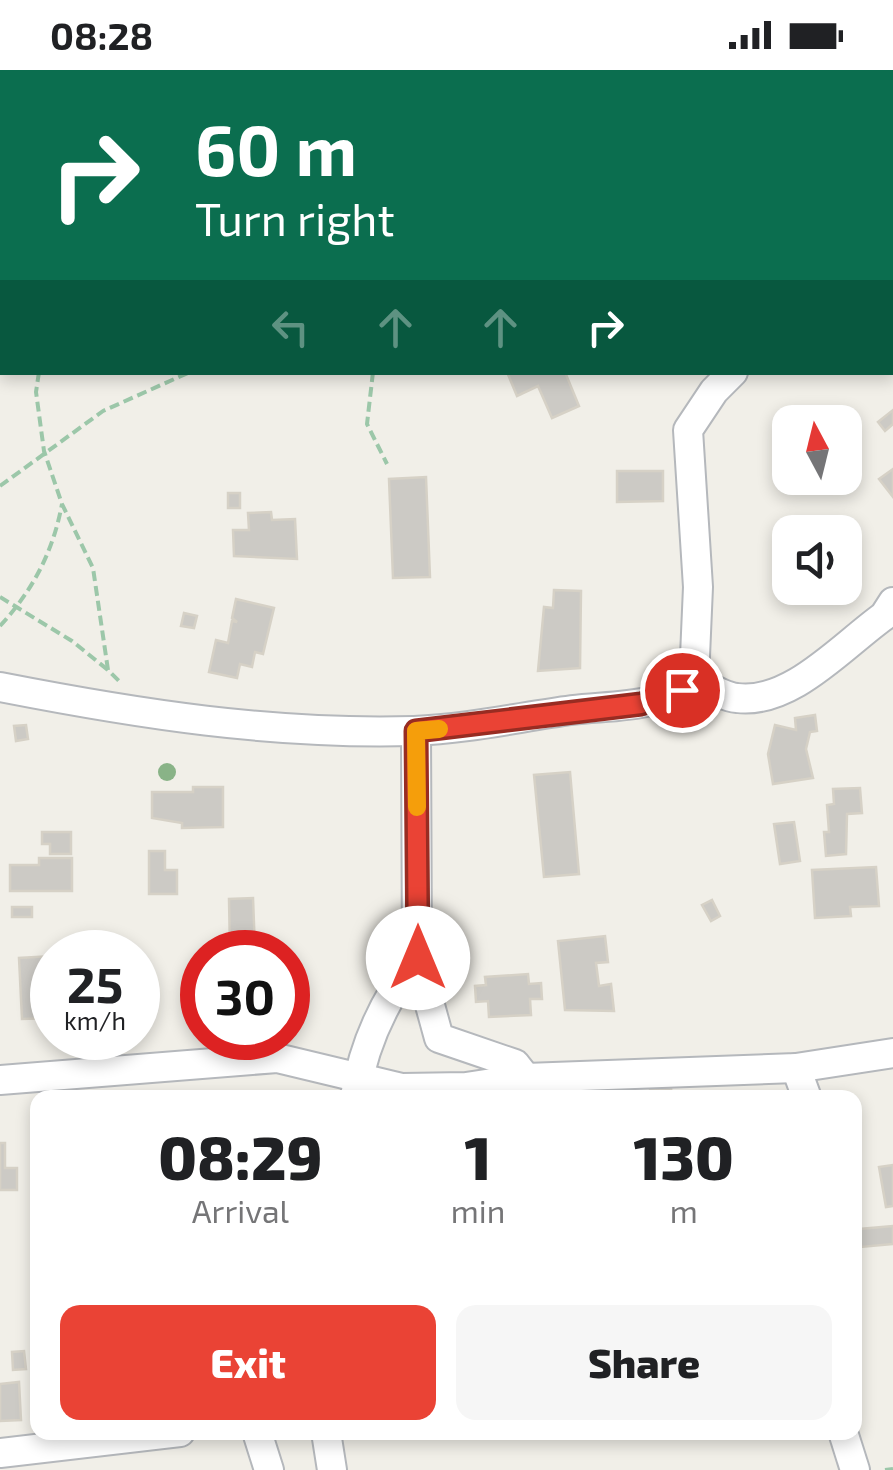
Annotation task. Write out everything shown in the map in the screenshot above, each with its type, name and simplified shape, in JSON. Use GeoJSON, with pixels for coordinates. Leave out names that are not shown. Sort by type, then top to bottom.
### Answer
{"type":"FeatureCollection","features":[{"type":"Feature","properties":{"kind":"street"},"geometry":{"type":"LineString","coordinates":[[0,687],[152,716],[270,729],[416,731],[641,704],[682,690],[694,679],[698,587],[688,430],[714,390],[730,375]]}},
{"type":"Feature","properties":{"kind":"street"},"geometry":{"type":"LineString","coordinates":[[694,679],[736,698],[770,694],[801,680],[890,614]]}},
{"type":"Feature","properties":{"kind":"street"},"geometry":{"type":"LineString","coordinates":[[416,731],[418,958],[439,1038],[515,1064],[526,1078]]}},
{"type":"Feature","properties":{"kind":"street"},"geometry":{"type":"LineString","coordinates":[[356,1088],[371,1034],[392,990],[418,958]]}},
{"type":"Feature","properties":{"kind":"street"},"geometry":{"type":"LineString","coordinates":[[0,1080],[277,1058],[356,1088],[466,1087],[526,1078],[796,1068],[893,1053]]}},
{"type":"Feature","properties":{"kind":"street"},"geometry":{"type":"LineString","coordinates":[[796,1068],[805,1090]]}},
{"type":"Feature","properties":{"kind":"street"},"geometry":{"type":"LineString","coordinates":[[0,1453],[111,1440]]}},
{"type":"Feature","properties":{"kind":"street"},"geometry":{"type":"LineString","coordinates":[[260,1440],[269,1470]]}},
{"type":"Feature","properties":{"kind":"street"},"geometry":{"type":"LineString","coordinates":[[327,1440],[332,1470]]}},
{"type":"Feature","properties":{"kind":"street"},"geometry":{"type":"LineString","coordinates":[[846,1440],[855,1470]]}},
{"type":"Feature","properties":{"kind":"path"},"geometry":{"type":"LineString","coordinates":[[39,375],[36,392],[44,451],[62,504],[93,568],[108,670]]}},
{"type":"Feature","properties":{"kind":"path"},"geometry":{"type":"LineString","coordinates":[[0,486],[104,410],[183,375]]}},
{"type":"Feature","properties":{"kind":"path"},"geometry":{"type":"LineString","coordinates":[[373,375],[367,424],[386,464]]}},
{"type":"Feature","properties":{"kind":"path"},"geometry":{"type":"LineString","coordinates":[[0,626],[18,607],[54,547],[62,504]]}},
{"type":"Feature","properties":{"kind":"path"},"geometry":{"type":"LineString","coordinates":[[0,597],[108,670],[153,708],[152,716]]}},
{"type":"Feature","properties":{"kind":"path"},"geometry":{"type":"LineString","coordinates":[[885,1470],[893,1470]]}},
{"type":"Feature","properties":{"kind":"building"},"geometry":{"type":"Polygon","coordinates":[[[508,375],[566,375],[579,406],[552,418],[538,386],[517,396],[508,375]]]}},
{"type":"Feature","properties":{"kind":"building"},"geometry":{"type":"Polygon","coordinates":[[[893,410],[893,424],[885,431],[878,422],[893,410]]]}},
{"type":"Feature","properties":{"kind":"building"},"geometry":{"type":"Polygon","coordinates":[[[893,469],[893,497],[879,479],[893,469]]]}},
{"type":"Feature","properties":{"kind":"building"},"geometry":{"type":"Polygon","coordinates":[[[617,471],[663,471],[663,501],[617,502],[617,471]]]}},
{"type":"Feature","properties":{"kind":"building"},"geometry":{"type":"Polygon","coordinates":[[[426,477],[430,577],[393,578],[389,479],[426,477]]]}},
{"type":"Feature","properties":{"kind":"building"},"geometry":{"type":"Polygon","coordinates":[[[228,493],[240,493],[240,508],[228,508],[228,493]]]}},
{"type":"Feature","properties":{"kind":"building"},"geometry":{"type":"Polygon","coordinates":[[[271,512],[272,520],[295,519],[297,559],[234,556],[233,530],[249,530],[248,513],[271,512]]]}},
{"type":"Feature","properties":{"kind":"building"},"geometry":{"type":"Polygon","coordinates":[[[554,590],[581,591],[580,668],[538,671],[544,607],[553,608],[554,590]]]}},
{"type":"Feature","properties":{"kind":"building"},"geometry":{"type":"Polygon","coordinates":[[[236,599],[274,608],[263,654],[255,652],[252,667],[240,664],[237,678],[209,672],[216,640],[228,643],[232,621],[237,622],[232,618],[236,599]]]}},
{"type":"Feature","properties":{"kind":"building"},"geometry":{"type":"Polygon","coordinates":[[[184,613],[197,616],[194,628],[181,626],[184,613]]]}},
{"type":"Feature","properties":{"kind":"building"},"geometry":{"type":"Polygon","coordinates":[[[815,715],[817,731],[810,732],[806,749],[813,778],[773,784],[768,754],[775,725],[796,730],[795,718],[815,715]]]}},
{"type":"Feature","properties":{"kind":"building"},"geometry":{"type":"Polygon","coordinates":[[[26,725],[28,739],[16,741],[14,726],[26,725]]]}},
{"type":"Feature","properties":{"kind":"building"},"geometry":{"type":"Polygon","coordinates":[[[570,772],[579,874],[544,877],[534,775],[570,772]]]}},
{"type":"Feature","properties":{"kind":"building"},"geometry":{"type":"Polygon","coordinates":[[[193,787],[223,787],[223,827],[182,828],[182,823],[152,818],[152,792],[193,792],[193,787]]]}},
{"type":"Feature","properties":{"kind":"building"},"geometry":{"type":"Polygon","coordinates":[[[860,788],[862,813],[847,814],[846,854],[826,856],[824,832],[829,832],[827,805],[834,804],[833,789],[860,788]]]}},
{"type":"Feature","properties":{"kind":"building"},"geometry":{"type":"Polygon","coordinates":[[[794,822],[800,861],[780,864],[774,824],[794,822]]]}},
{"type":"Feature","properties":{"kind":"building"},"geometry":{"type":"Polygon","coordinates":[[[42,832],[71,832],[71,854],[50,854],[50,844],[42,844],[42,832]]]}},
{"type":"Feature","properties":{"kind":"building"},"geometry":{"type":"Polygon","coordinates":[[[149,851],[165,851],[165,870],[177,870],[177,894],[149,894],[149,851]]]}},
{"type":"Feature","properties":{"kind":"building"},"geometry":{"type":"Polygon","coordinates":[[[39,858],[72,858],[72,891],[10,891],[10,865],[39,865],[39,858]]]}},
{"type":"Feature","properties":{"kind":"building"},"geometry":{"type":"Polygon","coordinates":[[[876,867],[879,906],[850,907],[851,916],[815,918],[812,870],[876,867]]]}},
{"type":"Feature","properties":{"kind":"building"},"geometry":{"type":"Polygon","coordinates":[[[253,898],[254,930],[230,930],[229,899],[253,898]]]}},
{"type":"Feature","properties":{"kind":"building"},"geometry":{"type":"Polygon","coordinates":[[[712,900],[720,916],[711,921],[702,905],[712,900]]]}},
{"type":"Feature","properties":{"kind":"building"},"geometry":{"type":"Polygon","coordinates":[[[12,907],[32,907],[32,917],[12,917],[12,907]]]}},
{"type":"Feature","properties":{"kind":"building"},"geometry":{"type":"Polygon","coordinates":[[[605,936],[608,962],[596,963],[599,986],[611,984],[614,1011],[565,1010],[558,941],[605,936]]]}},
{"type":"Feature","properties":{"kind":"building"},"geometry":{"type":"Polygon","coordinates":[[[30,957],[30,1019],[22,1019],[19,958],[30,957]]]}},
{"type":"Feature","properties":{"kind":"building"},"geometry":{"type":"Polygon","coordinates":[[[528,974],[529,984],[541,983],[542,999],[530,999],[531,1015],[489,1017],[488,1001],[476,1002],[475,986],[486,985],[485,977],[528,974]]]}},
{"type":"Feature","properties":{"kind":"building"},"geometry":{"type":"Polygon","coordinates":[[[0,1143],[5,1143],[5,1168],[17,1168],[17,1190],[0,1190],[0,1143]]]}},
{"type":"Feature","properties":{"kind":"building"},"geometry":{"type":"Polygon","coordinates":[[[893,1165],[893,1206],[886,1207],[879,1167],[893,1165]]]}},
{"type":"Feature","properties":{"kind":"building"},"geometry":{"type":"Polygon","coordinates":[[[893,1226],[893,1244],[862,1247],[862,1229],[893,1226]]]}},
{"type":"Feature","properties":{"kind":"building"},"geometry":{"type":"Polygon","coordinates":[[[24,1351],[26,1369],[13,1370],[12,1352],[24,1351]]]}},
{"type":"Feature","properties":{"kind":"building"},"geometry":{"type":"Polygon","coordinates":[[[19,1382],[21,1420],[0,1421],[0,1384],[19,1382]]]}},
{"type":"Feature","properties":{"kind":"slow traffic"},"geometry":{"type":"LineString","coordinates":[[417,807],[416,731],[439,729]]}},
{"type":"Feature","properties":{"kind":"route"},"geometry":{"type":"LineString","coordinates":[[418,958],[416,731],[641,704],[682,690]]}}]}
